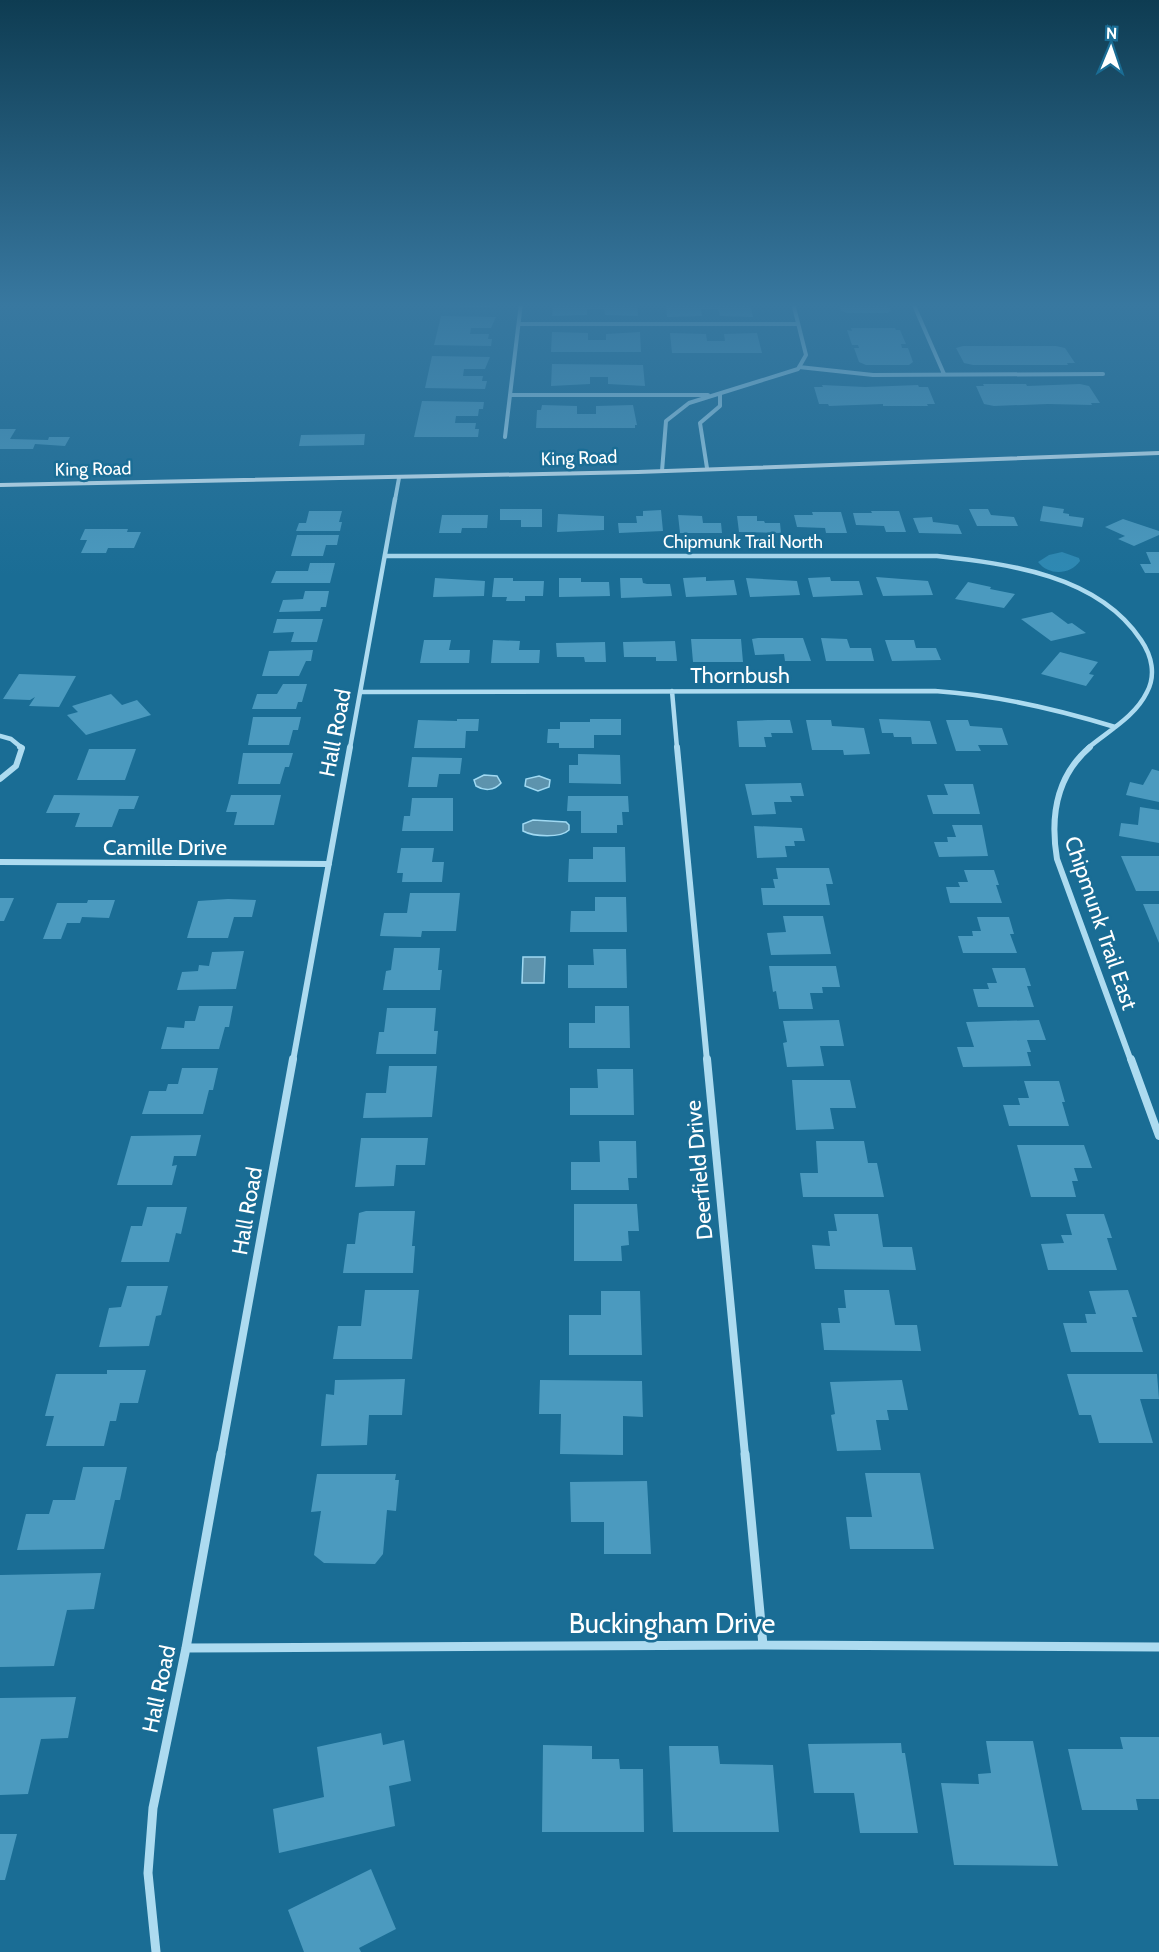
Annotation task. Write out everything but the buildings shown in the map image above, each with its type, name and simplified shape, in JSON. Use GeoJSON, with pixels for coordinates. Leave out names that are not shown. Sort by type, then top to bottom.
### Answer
{"type":"FeatureCollection","features":[{"type":"Feature","properties":{"kind":"main road","name":"King Road"},"geometry":{"type":"LineString","coordinates":[[0,485],[662,471],[1159,453]]}},
{"type":"Feature","properties":{"kind":"street"},"geometry":{"type":"LineString","coordinates":[[505,437],[511,395],[700,394]]}},
{"type":"Feature","properties":{"kind":"street"},"geometry":{"type":"LineString","coordinates":[[707,468],[700,423],[720,406],[720,394]]}},
{"type":"Feature","properties":{"kind":"street"},"geometry":{"type":"LineString","coordinates":[[662,471],[666,421],[689,403],[720,394]]}},
{"type":"Feature","properties":{"kind":"street","name":"Hall Road"},"geometry":{"type":"LineString","coordinates":[[156,1952],[148,1859],[153,1808],[186,1648],[399,478]]}},
{"type":"Feature","properties":{"kind":"street","name":"Chipmunk Trail North"},"geometry":{"type":"LineString","coordinates":[[386,556],[937,556],[1022,569],[1060,581],[1094,597]]}},
{"type":"Feature","properties":{"kind":"street","name":"Chipmunk Trail East"},"geometry":{"type":"LineString","coordinates":[[1094,597],[1110,606],[1133,626],[1150,655],[1152,673],[1148,691],[1136,708],[1115,728],[1080,755],[1061,783],[1052,817],[1053,840],[1057,859],[1159,1136]]}},
{"type":"Feature","properties":{"kind":"street","name":"Thornbush"},"geometry":{"type":"LineString","coordinates":[[361,692],[966,693],[1036,703],[1115,728]]}},
{"type":"Feature","properties":{"kind":"street","name":"Deerfield Drive"},"geometry":{"type":"LineString","coordinates":[[672,692],[763,1645]]}},
{"type":"Feature","properties":{"kind":"street"},"geometry":{"type":"LineString","coordinates":[[0,736],[11,739],[22,748],[21,760],[10,773],[0,779]]}},
{"type":"Feature","properties":{"kind":"street","name":"Camille Drive"},"geometry":{"type":"LineString","coordinates":[[0,862],[329,864]]}},
{"type":"Feature","properties":{"kind":"street","name":"Buckingham Drive"},"geometry":{"type":"LineString","coordinates":[[186,1648],[763,1645],[1159,1647]]}},
{"type":"Feature","properties":{"kind":"shaded area"},"geometry":{"type":"Polygon","coordinates":[[[1062,552],[1079,558],[1080,561],[1071,569],[1059,572],[1048,570],[1038,562],[1049,555],[1062,552]]]}},
{"type":"Feature","properties":{"kind":"shaded area"},"geometry":{"type":"Polygon","coordinates":[[[484,775],[497,776],[501,783],[489,789],[476,786],[474,780],[484,775]]]}},
{"type":"Feature","properties":{"kind":"shaded area"},"geometry":{"type":"Polygon","coordinates":[[[539,776],[550,780],[549,787],[538,791],[525,786],[526,779],[539,776]]]}},
{"type":"Feature","properties":{"kind":"shaded area"},"geometry":{"type":"Polygon","coordinates":[[[533,820],[566,822],[569,830],[565,833],[547,836],[523,831],[523,824],[533,820]]]}},
{"type":"Feature","properties":{"kind":"shaded area"},"geometry":{"type":"Polygon","coordinates":[[[523,957],[545,957],[544,983],[522,983],[523,957]]]}}]}
